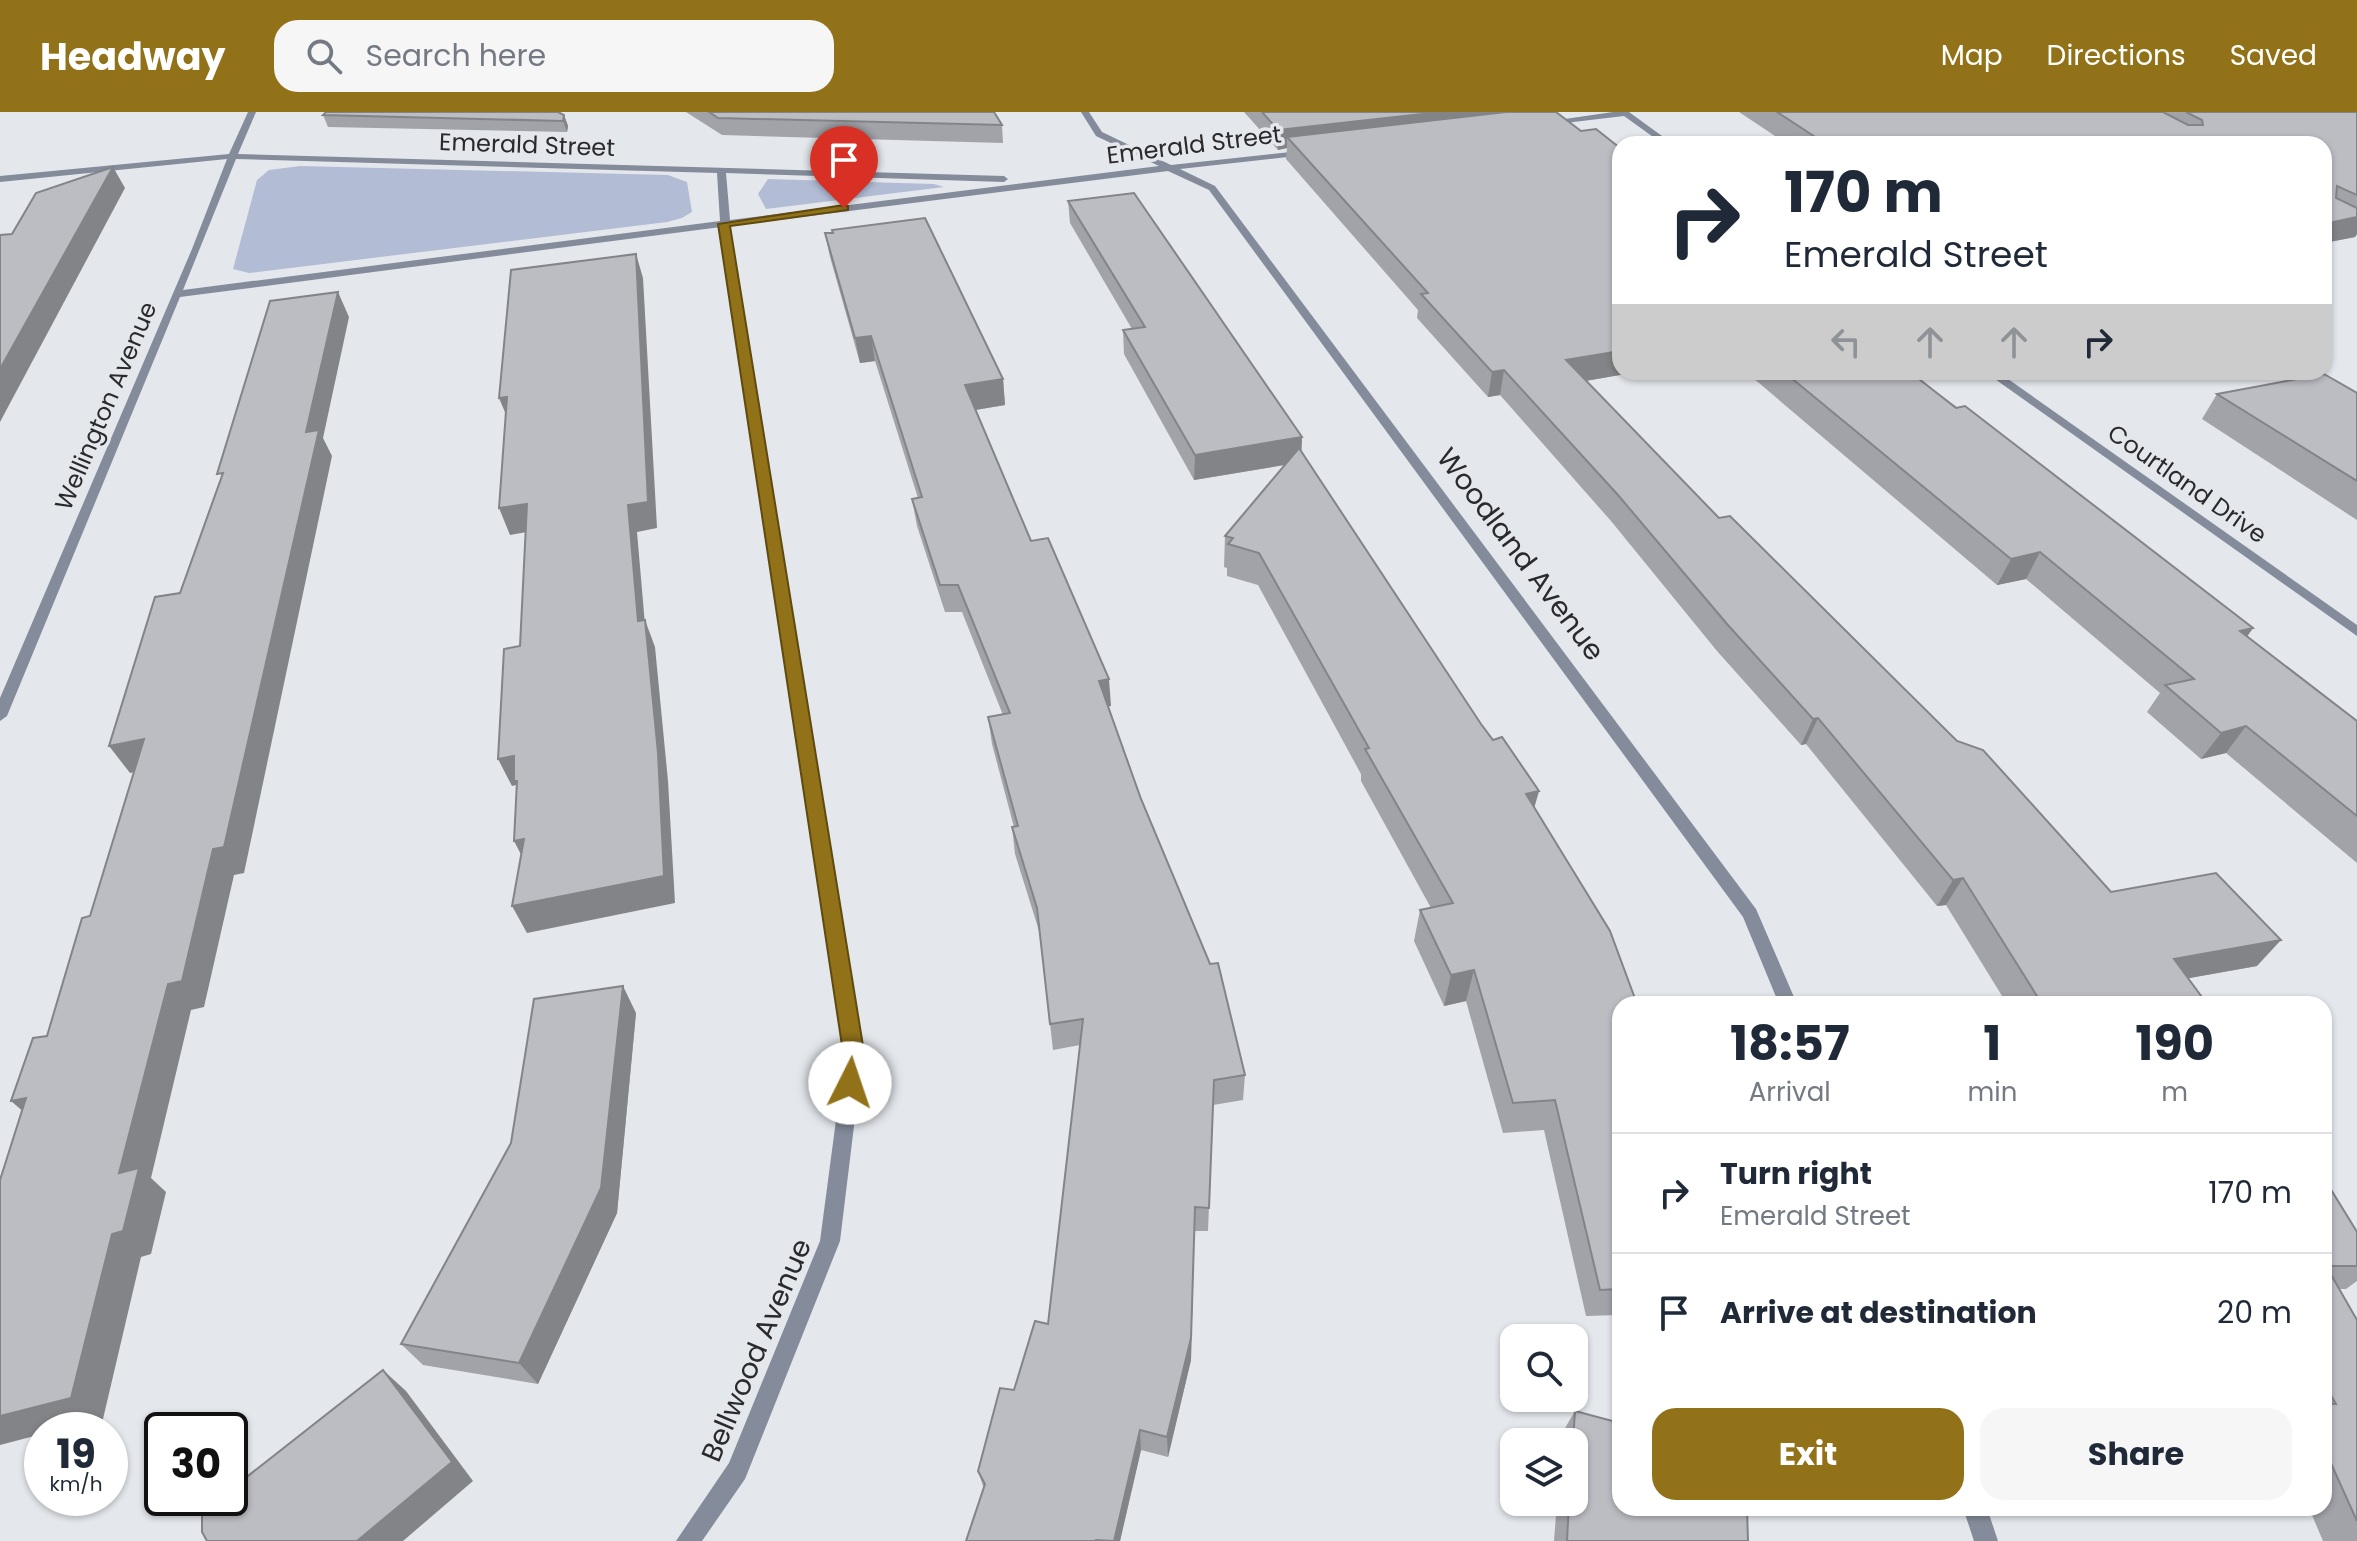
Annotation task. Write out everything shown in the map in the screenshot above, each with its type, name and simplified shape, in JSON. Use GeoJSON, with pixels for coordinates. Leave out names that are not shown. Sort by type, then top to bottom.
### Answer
{"type":"FeatureCollection","features":[{"type":"Feature","properties":{"kind":"street","name":"Wellington Avenue"},"geometry":{"type":"LineString","coordinates":[[0,716],[176,294],[198,252],[231,156],[252,112]]}},
{"type":"Feature","properties":{"kind":"street","name":"Woodland Avenue"},"geometry":{"type":"LineString","coordinates":[[1085,112],[1099,134],[1212,188],[1741,901],[1750,914],[1785,996]]}},
{"type":"Feature","properties":{"kind":"street"},"geometry":{"type":"LineString","coordinates":[[1529,125],[1625,112],[1658,136]]}},
{"type":"Feature","properties":{"kind":"street","name":"Emerald Street"},"geometry":{"type":"LineString","coordinates":[[176,294],[1054,181],[1312,151]]}},
{"type":"Feature","properties":{"kind":"street","name":"Emerald Street"},"geometry":{"type":"LineString","coordinates":[[0,179],[231,156],[1054,181]]}},
{"type":"Feature","properties":{"kind":"street","name":"Bellwood Avenue"},"geometry":{"type":"LineString","coordinates":[[688,1541],[737,1471],[830,1241],[854,1052],[724,224],[721,171]]}},
{"type":"Feature","properties":{"kind":"street","name":"Courtland Drive"},"geometry":{"type":"LineString","coordinates":[[2002,380],[2357,632]]}},
{"type":"Feature","properties":{"kind":"street"},"geometry":{"type":"LineString","coordinates":[[1978,1516],[1986,1541]]}},
{"type":"Feature","properties":{"kind":"shaded area"},"geometry":{"type":"Polygon","coordinates":[[[300,166],[668,175],[687,182],[692,212],[667,222],[249,273],[233,269],[257,180],[269,170],[300,166]]]}},
{"type":"Feature","properties":{"kind":"shaded area"},"geometry":{"type":"Polygon","coordinates":[[[768,179],[934,184],[944,187],[766,209],[758,194],[768,179]]]}},
{"type":"Feature","properties":{"kind":"building"},"geometry":{"type":"Polygon","coordinates":[[[326,112],[558,112],[564,115],[563,121],[323,115],[326,112]]]}},
{"type":"Feature","properties":{"kind":"building"},"geometry":{"type":"Polygon","coordinates":[[[709,112],[994,112],[1002,125],[718,118],[709,112]]]}},
{"type":"Feature","properties":{"kind":"building"},"geometry":{"type":"Polygon","coordinates":[[[1262,112],[1440,112],[1278,130],[1262,112]]]}},
{"type":"Feature","properties":{"kind":"building"},"geometry":{"type":"Polygon","coordinates":[[[1506,112],[1556,112],[1581,131],[1596,129],[1612,142],[1612,352],[1566,360],[1719,518],[1730,516],[1957,741],[1983,750],[2111,892],[2216,873],[2281,940],[2174,959],[2201,996],[2037,996],[1963,878],[1953,880],[1818,718],[1813,719],[1727,624],[1618,495],[1504,370],[1492,372],[1421,294],[1428,293],[1287,137],[1506,112]]]}},
{"type":"Feature","properties":{"kind":"building"},"geometry":{"type":"Polygon","coordinates":[[[1777,112],[2163,112],[2188,125],[2203,125],[2202,120],[2186,112],[2357,112],[2357,195],[2337,186],[2336,198],[2357,208],[2357,217],[2332,222],[2332,136],[1814,136],[1777,112]]]}},
{"type":"Feature","properties":{"kind":"building"},"geometry":{"type":"Polygon","coordinates":[[[113,167],[0,369],[0,235],[12,234],[36,193],[113,167]]]}},
{"type":"Feature","properties":{"kind":"building"},"geometry":{"type":"Polygon","coordinates":[[[1134,193],[1302,437],[1195,455],[1123,330],[1145,327],[1068,201],[1134,193]]]}},
{"type":"Feature","properties":{"kind":"building"},"geometry":{"type":"Polygon","coordinates":[[[925,218],[1003,379],[965,385],[1031,541],[1048,538],[1109,679],[1099,681],[1141,799],[1210,964],[1218,963],[1245,1075],[1214,1080],[1209,1208],[1195,1207],[1191,1338],[1167,1437],[1140,1430],[1114,1541],[966,1541],[985,1484],[978,1471],[1000,1388],[1014,1390],[1035,1321],[1048,1324],[1083,1019],[1050,1024],[1037,908],[1012,827],[1018,826],[988,717],[1010,713],[958,585],[940,585],[912,499],[922,497],[871,336],[855,338],[825,233],[925,218]]]}},
{"type":"Feature","properties":{"kind":"building"},"geometry":{"type":"Polygon","coordinates":[[[636,254],[648,502],[628,505],[638,621],[645,620],[658,753],[664,876],[512,906],[524,839],[514,841],[517,781],[514,781],[514,756],[498,759],[504,649],[520,646],[527,504],[499,508],[507,397],[499,398],[511,270],[636,254]]]}},
{"type":"Feature","properties":{"kind":"building"},"geometry":{"type":"Polygon","coordinates":[[[338,292],[306,432],[319,430],[224,847],[213,849],[182,981],[168,984],[119,1173],[139,1168],[123,1231],[112,1234],[71,1398],[0,1416],[0,1180],[26,1098],[11,1101],[33,1038],[47,1036],[82,918],[90,916],[144,739],[109,746],[155,597],[180,593],[223,473],[217,474],[270,301],[338,292]]]}},
{"type":"Feature","properties":{"kind":"building"},"geometry":{"type":"Polygon","coordinates":[[[2332,379],[2357,393],[2357,481],[2217,394],[2292,380],[2332,379]]]}},
{"type":"Feature","properties":{"kind":"building"},"geometry":{"type":"Polygon","coordinates":[[[1794,380],[1920,380],[1956,408],[1965,406],[2253,628],[2240,631],[2357,721],[2357,816],[2246,726],[2221,733],[2165,685],[2194,679],[2040,552],[2011,559],[1794,380]]]}},
{"type":"Feature","properties":{"kind":"building"},"geometry":{"type":"Polygon","coordinates":[[[1299,448],[1481,724],[1493,740],[1502,737],[1539,791],[1526,794],[1610,931],[1634,996],[1612,996],[1612,1289],[1600,1290],[1555,1100],[1513,1103],[1474,970],[1451,975],[1420,910],[1453,903],[1259,553],[1228,544],[1233,538],[1225,536],[1299,448]]]}},
{"type":"Feature","properties":{"kind":"building"},"geometry":{"type":"Polygon","coordinates":[[[623,986],[601,1188],[519,1363],[401,1344],[511,1143],[534,999],[623,986]]]}},
{"type":"Feature","properties":{"kind":"building"},"geometry":{"type":"Polygon","coordinates":[[[2332,1191],[2357,1232],[2357,1266],[2332,1266],[2332,1191]]]}},
{"type":"Feature","properties":{"kind":"building"},"geometry":{"type":"Polygon","coordinates":[[[2332,1276],[2357,1320],[2357,1521],[2332,1466],[2332,1404],[2336,1404],[2332,1397],[2332,1276]]]}},
{"type":"Feature","properties":{"kind":"building"},"geometry":{"type":"Polygon","coordinates":[[[383,1370],[452,1462],[357,1541],[207,1541],[202,1532],[202,1516],[248,1516],[248,1476],[383,1370]]]}},
{"type":"Feature","properties":{"kind":"building"},"geometry":{"type":"Polygon","coordinates":[[[1575,1412],[1612,1421],[1612,1516],[1747,1516],[1748,1541],[1567,1541],[1568,1516],[1588,1516],[1588,1428],[1574,1428],[1575,1412]]]}},
{"type":"Feature","properties":{"kind":"route"},"geometry":{"type":"LineString","coordinates":[[844,208],[724,224],[854,1052],[850,1083]]}}]}
